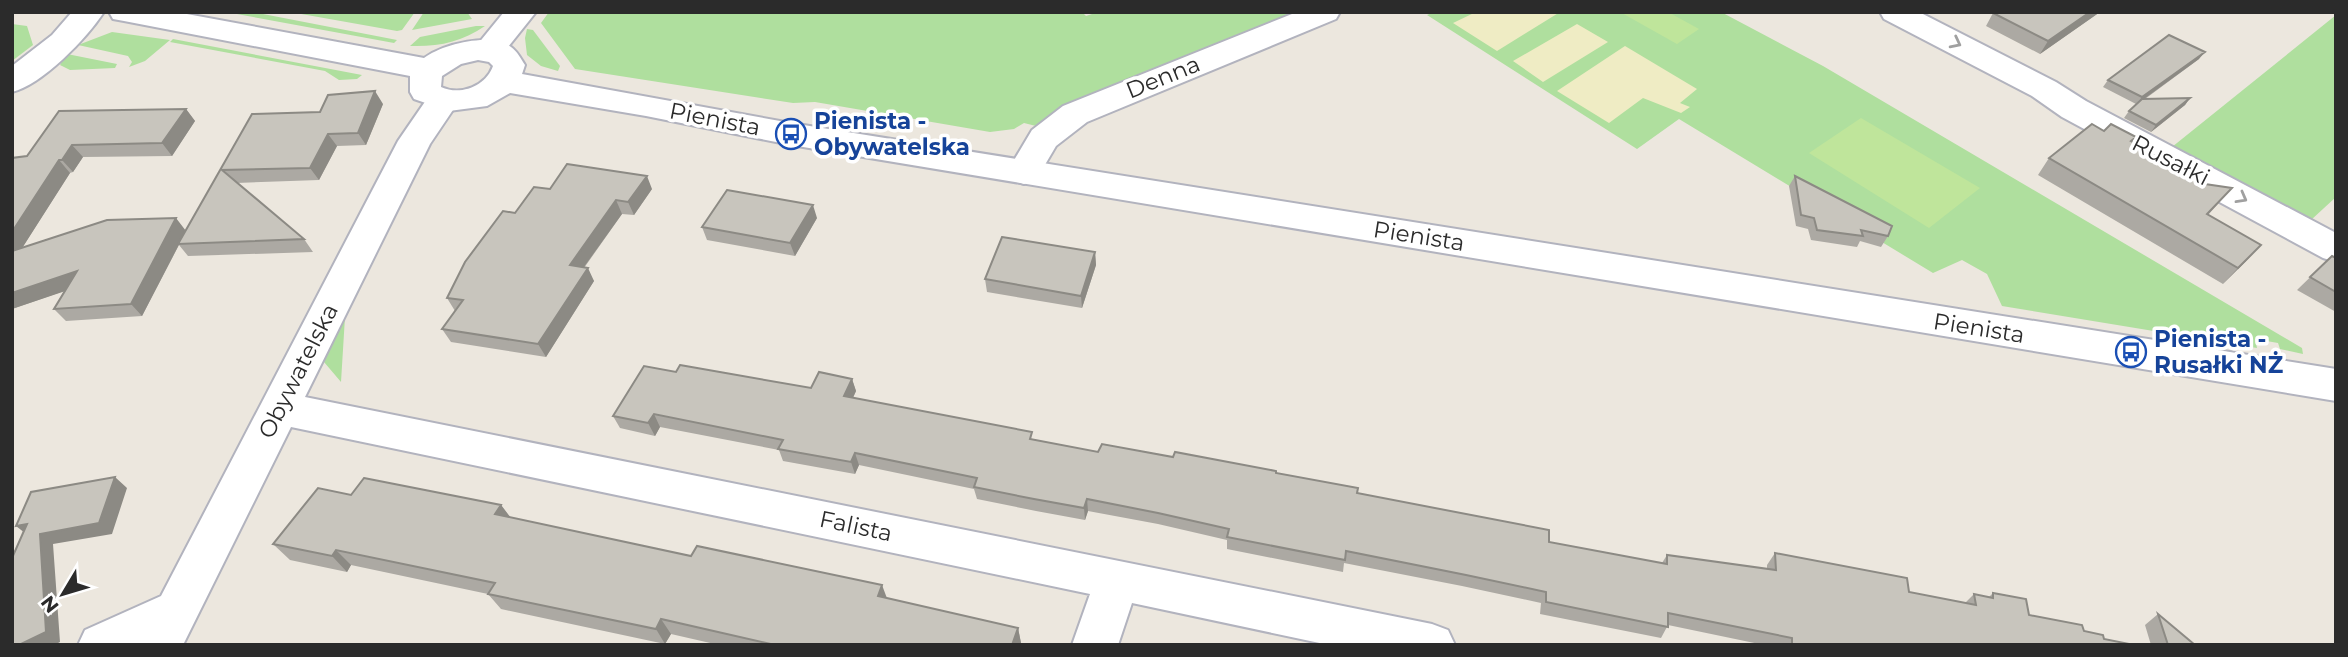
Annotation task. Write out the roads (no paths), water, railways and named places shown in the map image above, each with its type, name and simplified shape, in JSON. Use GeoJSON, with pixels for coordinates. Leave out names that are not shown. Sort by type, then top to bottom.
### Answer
{"type":"FeatureCollection","features":[{"type":"Feature","properties":{"kind":"street"},"geometry":{"type":"LineString","coordinates":[[12,82],[63,42],[89,12]]}},
{"type":"Feature","properties":{"kind":"street"},"geometry":{"type":"LineString","coordinates":[[124,12],[437,85],[469,100],[494,89],[496,66],[521,12]]}},
{"type":"Feature","properties":{"kind":"street","name":"Denna"},"geometry":{"type":"LineString","coordinates":[[1024,172],[1039,143],[1075,114],[1325,12]]}},
{"type":"Feature","properties":{"kind":"street","name":"Rusałki"},"geometry":{"type":"LineString","coordinates":[[1895,12],[2044,89],[2085,115],[2336,249]]}},
{"type":"Feature","properties":{"kind":"street"},"geometry":{"type":"LineString","coordinates":[[437,85],[440,62],[464,51],[496,66]]}},
{"type":"Feature","properties":{"kind":"street","name":"Pienista"},"geometry":{"type":"LineString","coordinates":[[496,66],[646,105],[791,134],[2336,384]]}},
{"type":"Feature","properties":{"kind":"street","name":"Obywatelska"},"geometry":{"type":"LineString","coordinates":[[168,627],[415,141],[437,85]]}},
{"type":"Feature","properties":{"kind":"street","name":"Falista"},"geometry":{"type":"LineString","coordinates":[[279,408],[1432,645]]}},
{"type":"Feature","properties":{"kind":"street"},"geometry":{"type":"LineString","coordinates":[[1095,645],[1117,580]]}},
{"type":"Feature","properties":{"kind":"street"},"geometry":{"type":"LineString","coordinates":[[101,645],[168,627]]}},
{"type":"Feature","properties":{"kind":"place","name":"Pienista - Obywatelska"},"geometry":{"type":"Point","coordinates":[791,134]}},
{"type":"Feature","properties":{"kind":"place","name":"Pienista - Rusałki NŻ"},"geometry":{"type":"Point","coordinates":[2131,352]}}]}
